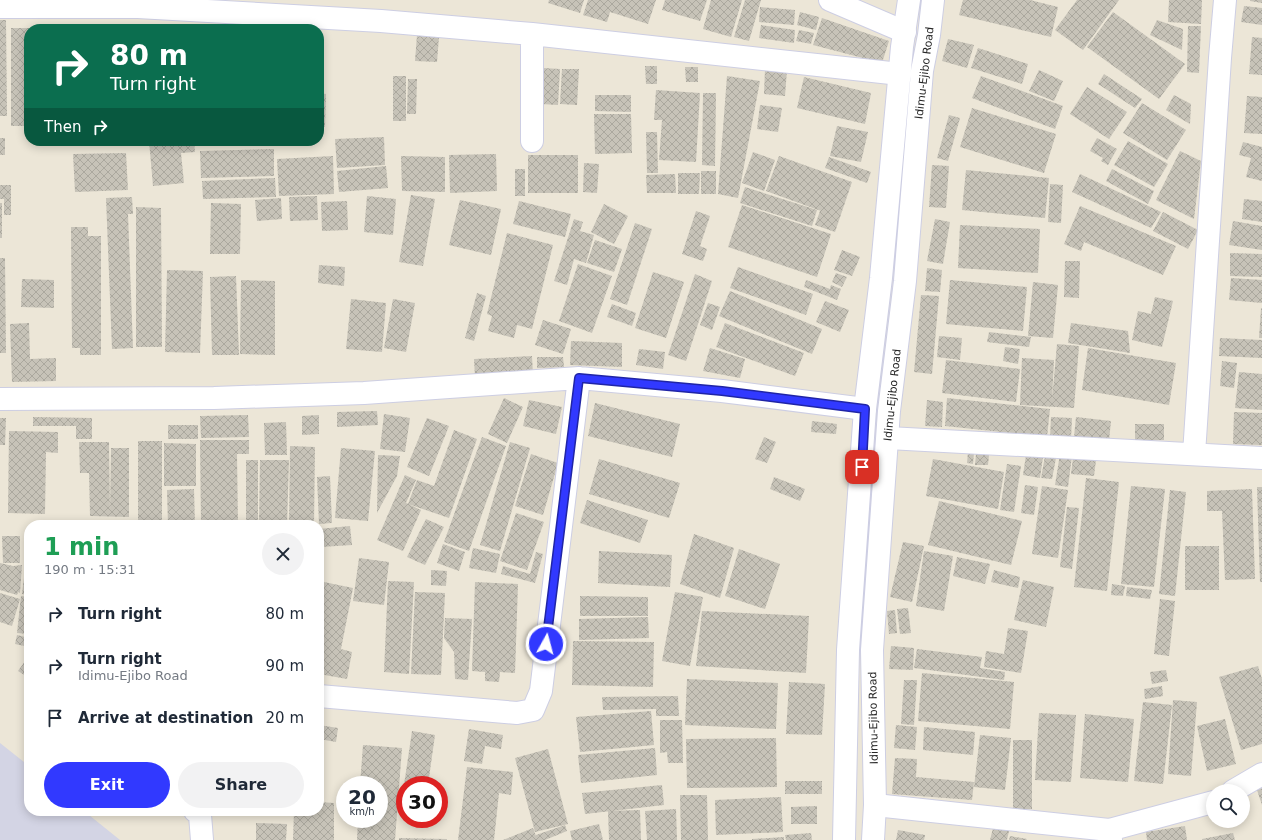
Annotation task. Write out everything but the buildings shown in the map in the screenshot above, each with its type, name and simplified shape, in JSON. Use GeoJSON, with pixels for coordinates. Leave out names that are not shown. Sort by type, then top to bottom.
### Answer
{"type":"FeatureCollection","features":[{"type":"Feature","properties":{"kind":"street"},"geometry":{"type":"LineString","coordinates":[[830,0],[905,32]]}},
{"type":"Feature","properties":{"kind":"street","name":"Idimu-Ejibo Road"},"geometry":{"type":"LineString","coordinates":[[844,840],[848,650],[865,409],[881,278],[902,47],[909,0]]}},
{"type":"Feature","properties":{"kind":"street","name":"Idimu-Ejibo Road"},"geometry":{"type":"LineString","coordinates":[[873,840],[875,805],[872,650],[889,411],[905,281],[922,71],[929,35],[933,0]]}},
{"type":"Feature","properties":{"kind":"street"},"geometry":{"type":"LineString","coordinates":[[1194,454],[1225,0]]}},
{"type":"Feature","properties":{"kind":"street"},"geometry":{"type":"LineString","coordinates":[[0,7],[138,4],[381,21],[532,34],[900,74]]}},
{"type":"Feature","properties":{"kind":"street"},"geometry":{"type":"LineString","coordinates":[[532,34],[532,141]]}},
{"type":"Feature","properties":{"kind":"street"},"geometry":{"type":"LineString","coordinates":[[324,696],[517,713],[532,710],[541,691],[579,378]]}},
{"type":"Feature","properties":{"kind":"street"},"geometry":{"type":"LineString","coordinates":[[0,399],[214,398],[364,393],[579,378],[722,391],[865,409]]}},
{"type":"Feature","properties":{"kind":"street"},"geometry":{"type":"LineString","coordinates":[[888,438],[1262,458]]}},
{"type":"Feature","properties":{"kind":"street"},"geometry":{"type":"LineString","coordinates":[[1245,784],[1262,774]]}},
{"type":"Feature","properties":{"kind":"street"},"geometry":{"type":"LineString","coordinates":[[875,805],[1110,835],[1206,804]]}},
{"type":"Feature","properties":{"kind":"street"},"geometry":{"type":"LineString","coordinates":[[200,816],[202,840]]}},
{"type":"Feature","properties":{"kind":"shaded area"},"geometry":{"type":"Polygon","coordinates":[[[0,743],[24,762],[24,816],[90,816],[120,840],[0,840],[0,743]]]}},
{"type":"Feature","properties":{"kind":"route"},"geometry":{"type":"LineString","coordinates":[[546,644],[579,378],[722,391],[865,409],[862,467]]}}]}
